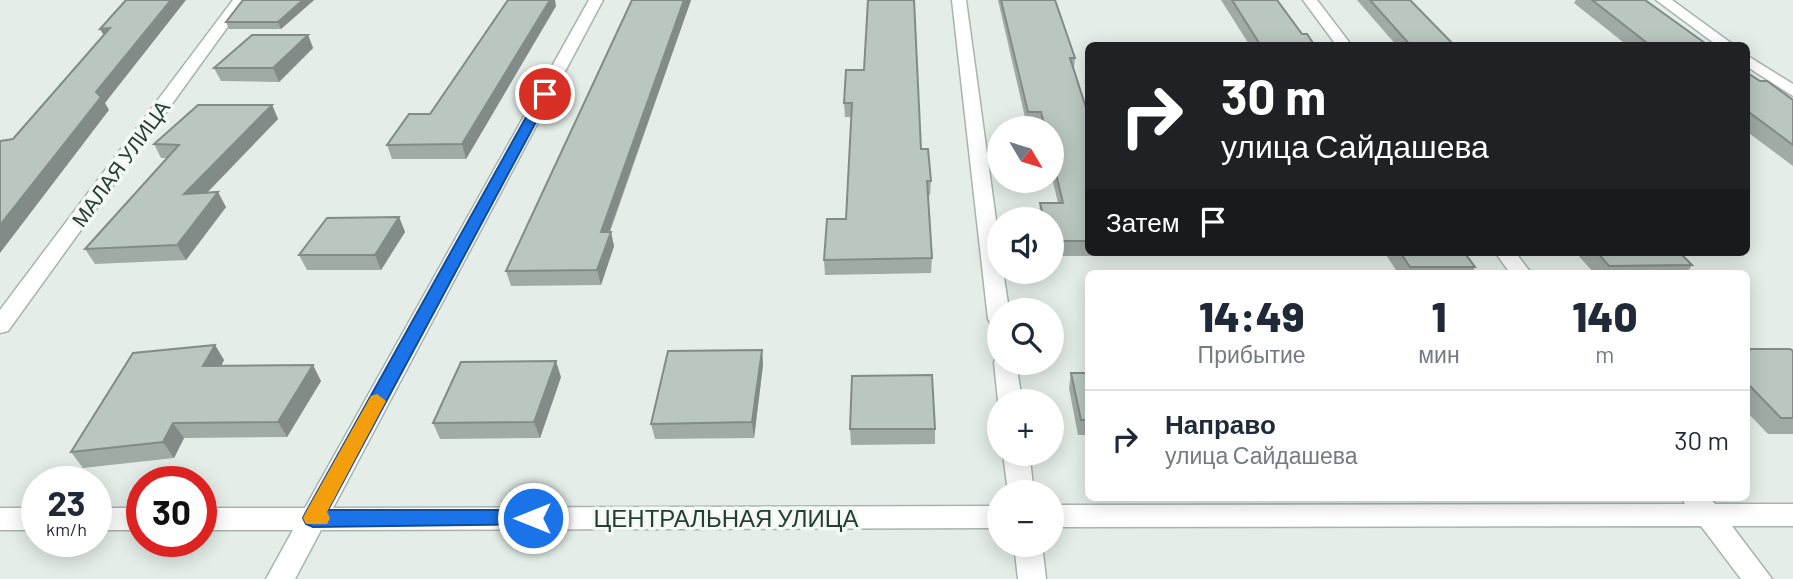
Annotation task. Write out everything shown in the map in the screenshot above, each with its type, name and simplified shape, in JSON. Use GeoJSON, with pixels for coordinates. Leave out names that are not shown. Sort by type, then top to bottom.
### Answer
{"type":"FeatureCollection","features":[{"type":"Feature","properties":{"kind":"street","name":"МАЛАЯ УЛИЦА"},"geometry":{"type":"LineString","coordinates":[[0,326],[240,0]]}},
{"type":"Feature","properties":{"kind":"street"},"geometry":{"type":"LineString","coordinates":[[280,579],[596,0]]}},
{"type":"Feature","properties":{"kind":"street"},"geometry":{"type":"LineString","coordinates":[[959,0],[996,298]]}},
{"type":"Feature","properties":{"kind":"street"},"geometry":{"type":"LineString","coordinates":[[1310,0],[1342,42]]}},
{"type":"Feature","properties":{"kind":"street"},"geometry":{"type":"LineString","coordinates":[[1663,0],[1722,42]]}},
{"type":"Feature","properties":{"kind":"street"},"geometry":{"type":"LineString","coordinates":[[1750,61],[1793,91]]}},
{"type":"Feature","properties":{"kind":"street"},"geometry":{"type":"LineString","coordinates":[[1508,256],[1519,270]]}},
{"type":"Feature","properties":{"kind":"street"},"geometry":{"type":"LineString","coordinates":[[1701,506],[1758,579]]}},
{"type":"Feature","properties":{"kind":"street"},"geometry":{"type":"LineString","coordinates":[[1064,516],[1701,506],[1793,515]]}},
{"type":"Feature","properties":{"kind":"street","name":"ЦЕНТРАЛЬНАЯ УЛИЦА"},"geometry":{"type":"LineString","coordinates":[[217,519],[987,517]]}},
{"type":"Feature","properties":{"kind":"street"},"geometry":{"type":"LineString","coordinates":[[0,519],[21,519]]}},
{"type":"Feature","properties":{"kind":"street"},"geometry":{"type":"LineString","coordinates":[[1029,557],[1032,579]]}},
{"type":"Feature","properties":{"kind":"building"},"geometry":{"type":"Polygon","coordinates":[[[126,0],[171,0],[96,92],[101,97],[0,225],[0,141],[13,139],[110,28],[100,29],[126,0]]]}},
{"type":"Feature","properties":{"kind":"building"},"geometry":{"type":"Polygon","coordinates":[[[243,0],[303,0],[278,22],[226,22],[243,0]]]}},
{"type":"Feature","properties":{"kind":"building"},"geometry":{"type":"Polygon","coordinates":[[[508,0],[550,0],[462,144],[387,145],[409,114],[430,114],[508,0]]]}},
{"type":"Feature","properties":{"kind":"building"},"geometry":{"type":"Polygon","coordinates":[[[632,0],[684,0],[601,232],[611,232],[597,270],[506,271],[632,0]]]}},
{"type":"Feature","properties":{"kind":"building"},"geometry":{"type":"Polygon","coordinates":[[[868,0],[914,0],[921,149],[928,149],[931,181],[927,181],[932,258],[824,260],[827,219],[846,219],[852,103],[844,103],[846,70],[864,70],[868,0]]]}},
{"type":"Feature","properties":{"kind":"building"},"geometry":{"type":"Polygon","coordinates":[[[1001,0],[1055,0],[1075,58],[1070,58],[1085,105],[1085,241],[1064,241],[1064,207],[1041,207],[1040,203],[1063,203],[1061,193],[1064,193],[1064,116],[1042,116],[1041,112],[1028,112],[1001,0]]]}},
{"type":"Feature","properties":{"kind":"building"},"geometry":{"type":"Polygon","coordinates":[[[1232,0],[1277,0],[1302,34],[1307,34],[1312,42],[1258,42],[1232,0]]]}},
{"type":"Feature","properties":{"kind":"building"},"geometry":{"type":"Polygon","coordinates":[[[1370,0],[1410,0],[1451,42],[1407,42],[1370,0]]]}},
{"type":"Feature","properties":{"kind":"building"},"geometry":{"type":"Polygon","coordinates":[[[1592,0],[1645,0],[1703,42],[1646,42],[1592,0]]]}},
{"type":"Feature","properties":{"kind":"building"},"geometry":{"type":"Polygon","coordinates":[[[252,35],[308,35],[273,68],[214,68],[252,35]]]}},
{"type":"Feature","properties":{"kind":"building"},"geometry":{"type":"Polygon","coordinates":[[[1750,75],[1760,81],[1767,81],[1793,100],[1793,145],[1750,113],[1750,75]]]}},
{"type":"Feature","properties":{"kind":"building"},"geometry":{"type":"Polygon","coordinates":[[[198,105],[272,105],[184,194],[218,192],[177,245],[85,249],[179,145],[154,144],[198,105]]]}},
{"type":"Feature","properties":{"kind":"building"},"geometry":{"type":"Polygon","coordinates":[[[399,217],[375,255],[299,255],[327,218],[399,217]]]}},
{"type":"Feature","properties":{"kind":"building"},"geometry":{"type":"Polygon","coordinates":[[[1403,256],[1467,256],[1475,267],[1410,267],[1403,256]]]}},
{"type":"Feature","properties":{"kind":"building"},"geometry":{"type":"Polygon","coordinates":[[[1600,256],[1683,256],[1692,265],[1609,266],[1600,256]]]}},
{"type":"Feature","properties":{"kind":"building"},"geometry":{"type":"Polygon","coordinates":[[[215,345],[203,366],[313,365],[278,422],[173,423],[163,442],[71,452],[133,353],[215,345]]]}},
{"type":"Feature","properties":{"kind":"building"},"geometry":{"type":"Polygon","coordinates":[[[1750,349],[1793,351],[1793,418],[1781,418],[1750,386],[1750,349]]]}},
{"type":"Feature","properties":{"kind":"building"},"geometry":{"type":"Polygon","coordinates":[[[762,350],[752,422],[651,424],[668,351],[762,350]]]}},
{"type":"Feature","properties":{"kind":"building"},"geometry":{"type":"Polygon","coordinates":[[[556,361],[534,422],[433,423],[461,362],[556,361]]]}},
{"type":"Feature","properties":{"kind":"building"},"geometry":{"type":"Polygon","coordinates":[[[1071,373],[1085,373],[1085,420],[1081,420],[1071,373]]]}},
{"type":"Feature","properties":{"kind":"building"},"geometry":{"type":"Polygon","coordinates":[[[932,375],[935,429],[850,429],[852,376],[932,375]]]}},
{"type":"Feature","properties":{"kind":"slow traffic"},"geometry":{"type":"LineString","coordinates":[[320,518],[313,518],[377,401]]}},
{"type":"Feature","properties":{"kind":"route"},"geometry":{"type":"LineString","coordinates":[[533,518],[313,518],[545,94]]}}]}
